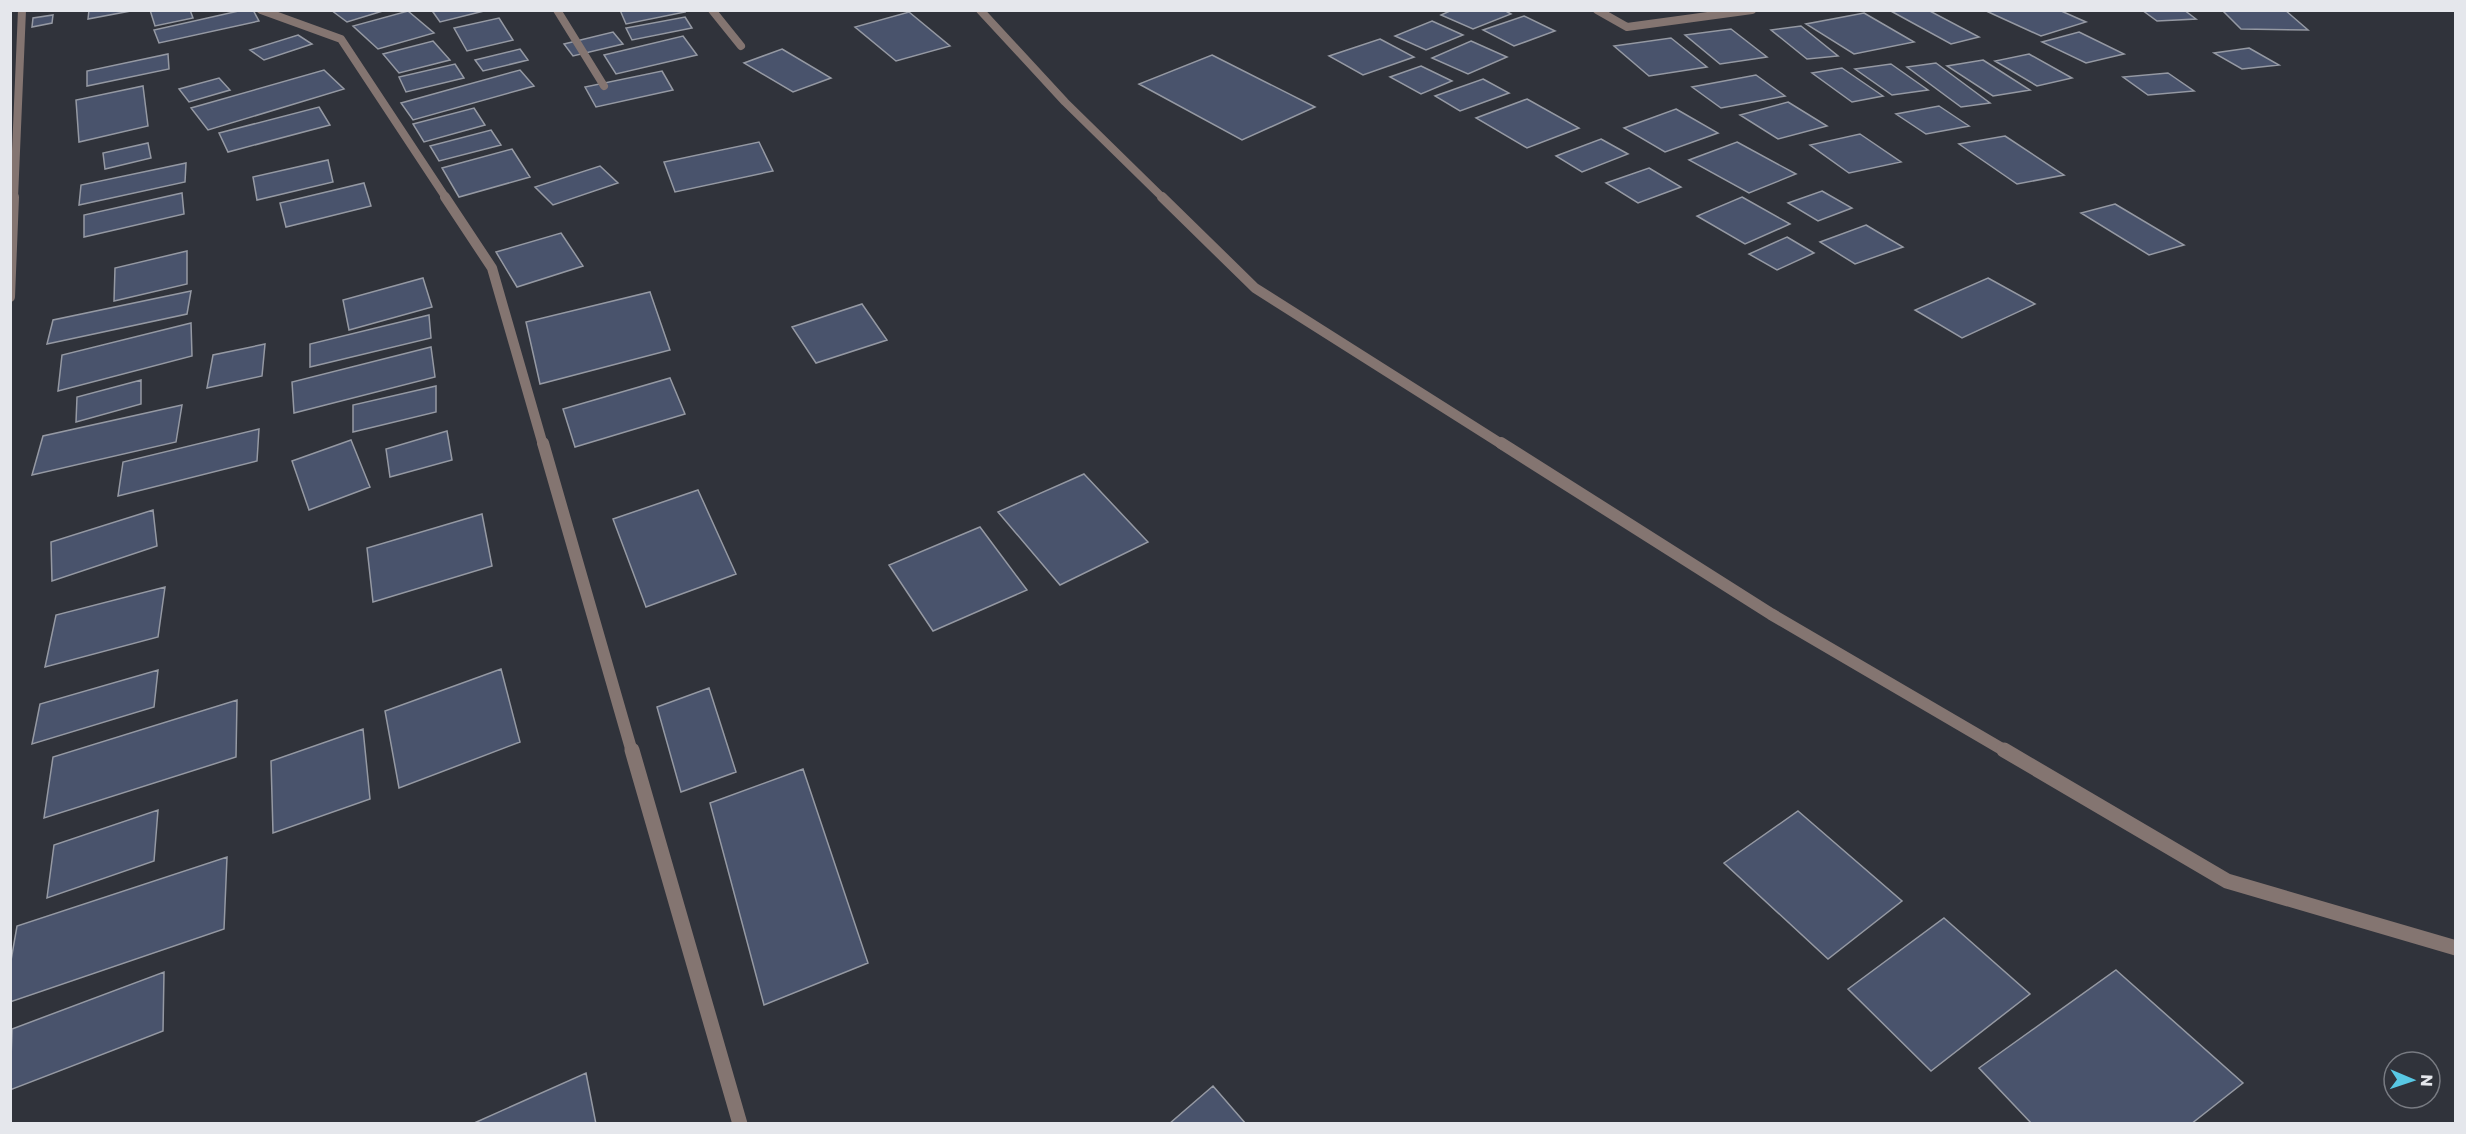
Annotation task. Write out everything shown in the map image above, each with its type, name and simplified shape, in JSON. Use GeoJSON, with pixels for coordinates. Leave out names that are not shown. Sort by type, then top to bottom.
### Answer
{"type":"FeatureCollection","features":[{"type":"Feature","properties":{"kind":"street"},"geometry":{"type":"LineString","coordinates":[[10,297],[22,10]]}},
{"type":"Feature","properties":{"kind":"street"},"geometry":{"type":"LineString","coordinates":[[261,10],[340,39],[492,268],[740,1124]]}},
{"type":"Feature","properties":{"kind":"street"},"geometry":{"type":"LineString","coordinates":[[556,10],[603,86]]}},
{"type":"Feature","properties":{"kind":"street"},"geometry":{"type":"LineString","coordinates":[[712,10],[741,46]]}},
{"type":"Feature","properties":{"kind":"street"},"geometry":{"type":"LineString","coordinates":[[980,10],[1065,102],[1255,288],[1771,614],[2227,881],[2456,948]]}},
{"type":"Feature","properties":{"kind":"street"},"geometry":{"type":"LineString","coordinates":[[1597,10],[1627,27],[1752,10]]}},
{"type":"Feature","properties":{"kind":"building"},"geometry":{"type":"Polygon","coordinates":[[[89,10],[136,10],[88,19],[89,10]]]}},
{"type":"Feature","properties":{"kind":"building"},"geometry":{"type":"Polygon","coordinates":[[[150,10],[190,10],[193,18],[155,26],[150,10]]]}},
{"type":"Feature","properties":{"kind":"building"},"geometry":{"type":"Polygon","coordinates":[[[243,10],[253,10],[259,21],[159,43],[154,30],[243,10]]]}},
{"type":"Feature","properties":{"kind":"building"},"geometry":{"type":"Polygon","coordinates":[[[331,10],[386,10],[347,22],[331,10]]]}},
{"type":"Feature","properties":{"kind":"building"},"geometry":{"type":"Polygon","coordinates":[[[438,10],[488,10],[440,22],[433,12],[438,10]]]}},
{"type":"Feature","properties":{"kind":"building"},"geometry":{"type":"Polygon","coordinates":[[[620,10],[684,10],[685,12],[626,24],[620,10]]]}},
{"type":"Feature","properties":{"kind":"building"},"geometry":{"type":"Polygon","coordinates":[[[1452,10],[1504,10],[1511,14],[1473,29],[1441,15],[1452,10]]]}},
{"type":"Feature","properties":{"kind":"building"},"geometry":{"type":"Polygon","coordinates":[[[1889,10],[1928,10],[1979,37],[1951,44],[1889,10]]]}},
{"type":"Feature","properties":{"kind":"building"},"geometry":{"type":"Polygon","coordinates":[[[1984,10],[2059,10],[2086,22],[2041,36],[1984,10]]]}},
{"type":"Feature","properties":{"kind":"building"},"geometry":{"type":"Polygon","coordinates":[[[2142,10],[2184,10],[2196,19],[2157,21],[2142,10]]]}},
{"type":"Feature","properties":{"kind":"building"},"geometry":{"type":"Polygon","coordinates":[[[2222,10],[2285,10],[2308,30],[2241,29],[2222,10]]]}},
{"type":"Feature","properties":{"kind":"building"},"geometry":{"type":"Polygon","coordinates":[[[408,11],[434,33],[378,49],[353,26],[408,11]]]}},
{"type":"Feature","properties":{"kind":"building"},"geometry":{"type":"Polygon","coordinates":[[[909,12],[950,46],[896,61],[855,27],[909,12]]]}},
{"type":"Feature","properties":{"kind":"building"},"geometry":{"type":"Polygon","coordinates":[[[1864,13],[1914,42],[1854,54],[1806,24],[1864,13]]]}},
{"type":"Feature","properties":{"kind":"building"},"geometry":{"type":"Polygon","coordinates":[[[53,15],[52,23],[32,27],[33,18],[53,15]]]}},
{"type":"Feature","properties":{"kind":"building"},"geometry":{"type":"Polygon","coordinates":[[[1524,16],[1555,31],[1514,46],[1483,30],[1524,16]]]}},
{"type":"Feature","properties":{"kind":"building"},"geometry":{"type":"Polygon","coordinates":[[[685,17],[692,28],[632,40],[626,28],[685,17]]]}},
{"type":"Feature","properties":{"kind":"building"},"geometry":{"type":"Polygon","coordinates":[[[499,18],[513,40],[467,51],[454,28],[499,18]]]}},
{"type":"Feature","properties":{"kind":"building"},"geometry":{"type":"Polygon","coordinates":[[[1432,21],[1463,35],[1426,50],[1395,36],[1432,21]]]}},
{"type":"Feature","properties":{"kind":"building"},"geometry":{"type":"Polygon","coordinates":[[[1801,26],[1838,56],[1807,59],[1771,30],[1801,26]]]}},
{"type":"Feature","properties":{"kind":"building"},"geometry":{"type":"Polygon","coordinates":[[[1731,29],[1767,57],[1720,64],[1685,35],[1731,29]]]}},
{"type":"Feature","properties":{"kind":"building"},"geometry":{"type":"Polygon","coordinates":[[[613,32],[623,44],[573,56],[564,44],[613,32]]]}},
{"type":"Feature","properties":{"kind":"building"},"geometry":{"type":"Polygon","coordinates":[[[2079,32],[2124,54],[2086,63],[2042,42],[2079,32]]]}},
{"type":"Feature","properties":{"kind":"building"},"geometry":{"type":"Polygon","coordinates":[[[298,35],[312,44],[264,60],[250,50],[298,35]]]}},
{"type":"Feature","properties":{"kind":"building"},"geometry":{"type":"Polygon","coordinates":[[[683,36],[697,55],[616,74],[604,55],[683,36]]]}},
{"type":"Feature","properties":{"kind":"building"},"geometry":{"type":"Polygon","coordinates":[[[1671,38],[1707,67],[1649,76],[1614,46],[1671,38]]]}},
{"type":"Feature","properties":{"kind":"building"},"geometry":{"type":"Polygon","coordinates":[[[1380,39],[1414,57],[1363,75],[1329,56],[1380,39]]]}},
{"type":"Feature","properties":{"kind":"building"},"geometry":{"type":"Polygon","coordinates":[[[433,41],[450,60],[399,73],[383,54],[433,41]]]}},
{"type":"Feature","properties":{"kind":"building"},"geometry":{"type":"Polygon","coordinates":[[[1471,41],[1507,57],[1468,74],[1432,58],[1471,41]]]}},
{"type":"Feature","properties":{"kind":"building"},"geometry":{"type":"Polygon","coordinates":[[[2249,48],[2279,65],[2242,69],[2214,53],[2249,48]]]}},
{"type":"Feature","properties":{"kind":"building"},"geometry":{"type":"Polygon","coordinates":[[[520,49],[528,60],[483,71],[475,60],[520,49]]]}},
{"type":"Feature","properties":{"kind":"building"},"geometry":{"type":"Polygon","coordinates":[[[782,49],[831,78],[793,92],[744,63],[782,49]]]}},
{"type":"Feature","properties":{"kind":"building"},"geometry":{"type":"Polygon","coordinates":[[[168,54],[169,69],[87,86],[87,71],[168,54]]]}},
{"type":"Feature","properties":{"kind":"building"},"geometry":{"type":"Polygon","coordinates":[[[2029,54],[2072,78],[2037,86],[1995,61],[2029,54]]]}},
{"type":"Feature","properties":{"kind":"building"},"geometry":{"type":"Polygon","coordinates":[[[1212,55],[1315,107],[1242,140],[1139,84],[1212,55]]]}},
{"type":"Feature","properties":{"kind":"building"},"geometry":{"type":"Polygon","coordinates":[[[1983,60],[2030,90],[1993,96],[1947,66],[1983,60]]]}},
{"type":"Feature","properties":{"kind":"building"},"geometry":{"type":"Polygon","coordinates":[[[1936,63],[1990,103],[1961,107],[1907,67],[1936,63]]]}},
{"type":"Feature","properties":{"kind":"building"},"geometry":{"type":"Polygon","coordinates":[[[455,64],[464,78],[406,92],[399,77],[455,64]]]}},
{"type":"Feature","properties":{"kind":"building"},"geometry":{"type":"Polygon","coordinates":[[[1891,64],[1928,90],[1892,95],[1855,69],[1891,64]]]}},
{"type":"Feature","properties":{"kind":"building"},"geometry":{"type":"Polygon","coordinates":[[[1421,66],[1452,81],[1421,94],[1390,77],[1421,66]]]}},
{"type":"Feature","properties":{"kind":"building"},"geometry":{"type":"Polygon","coordinates":[[[1842,68],[1883,96],[1852,102],[1812,73],[1842,68]]]}},
{"type":"Feature","properties":{"kind":"building"},"geometry":{"type":"Polygon","coordinates":[[[324,70],[344,89],[208,130],[191,108],[324,70]]]}},
{"type":"Feature","properties":{"kind":"building"},"geometry":{"type":"Polygon","coordinates":[[[520,70],[534,86],[413,120],[401,103],[520,70]]]}},
{"type":"Feature","properties":{"kind":"building"},"geometry":{"type":"Polygon","coordinates":[[[662,71],[673,90],[596,107],[585,87],[662,71]]]}},
{"type":"Feature","properties":{"kind":"building"},"geometry":{"type":"Polygon","coordinates":[[[2168,73],[2194,91],[2148,95],[2123,77],[2168,73]]]}},
{"type":"Feature","properties":{"kind":"building"},"geometry":{"type":"Polygon","coordinates":[[[1756,75],[1785,96],[1721,108],[1692,87],[1756,75]]]}},
{"type":"Feature","properties":{"kind":"building"},"geometry":{"type":"Polygon","coordinates":[[[219,78],[230,90],[189,102],[179,89],[219,78]]]}},
{"type":"Feature","properties":{"kind":"building"},"geometry":{"type":"Polygon","coordinates":[[[1483,79],[1509,93],[1460,111],[1435,96],[1483,79]]]}},
{"type":"Feature","properties":{"kind":"building"},"geometry":{"type":"Polygon","coordinates":[[[143,86],[148,126],[79,142],[76,100],[143,86]]]}},
{"type":"Feature","properties":{"kind":"building"},"geometry":{"type":"Polygon","coordinates":[[[1527,99],[1579,128],[1527,148],[1476,118],[1527,99]]]}},
{"type":"Feature","properties":{"kind":"building"},"geometry":{"type":"Polygon","coordinates":[[[1788,102],[1827,126],[1778,139],[1740,115],[1788,102]]]}},
{"type":"Feature","properties":{"kind":"building"},"geometry":{"type":"Polygon","coordinates":[[[1939,106],[1969,126],[1926,134],[1896,114],[1939,106]]]}},
{"type":"Feature","properties":{"kind":"building"},"geometry":{"type":"Polygon","coordinates":[[[319,107],[330,125],[228,152],[219,133],[319,107]]]}},
{"type":"Feature","properties":{"kind":"building"},"geometry":{"type":"Polygon","coordinates":[[[474,108],[485,125],[424,142],[413,124],[474,108]]]}},
{"type":"Feature","properties":{"kind":"building"},"geometry":{"type":"Polygon","coordinates":[[[1676,109],[1718,133],[1665,152],[1624,128],[1676,109]]]}},
{"type":"Feature","properties":{"kind":"building"},"geometry":{"type":"Polygon","coordinates":[[[491,130],[501,145],[439,161],[430,146],[491,130]]]}},
{"type":"Feature","properties":{"kind":"building"},"geometry":{"type":"Polygon","coordinates":[[[1860,134],[1901,162],[1849,173],[1810,145],[1860,134]]]}},
{"type":"Feature","properties":{"kind":"building"},"geometry":{"type":"Polygon","coordinates":[[[2005,136],[2064,175],[2017,184],[1959,144],[2005,136]]]}},
{"type":"Feature","properties":{"kind":"building"},"geometry":{"type":"Polygon","coordinates":[[[1601,139],[1628,154],[1582,172],[1556,156],[1601,139]]]}},
{"type":"Feature","properties":{"kind":"building"},"geometry":{"type":"Polygon","coordinates":[[[759,142],[773,171],[675,192],[664,162],[759,142]]]}},
{"type":"Feature","properties":{"kind":"building"},"geometry":{"type":"Polygon","coordinates":[[[1737,142],[1796,174],[1749,193],[1689,160],[1737,142]]]}},
{"type":"Feature","properties":{"kind":"building"},"geometry":{"type":"Polygon","coordinates":[[[148,143],[151,158],[105,169],[103,153],[148,143]]]}},
{"type":"Feature","properties":{"kind":"building"},"geometry":{"type":"Polygon","coordinates":[[[512,149],[530,177],[459,197],[442,168],[512,149]]]}},
{"type":"Feature","properties":{"kind":"building"},"geometry":{"type":"Polygon","coordinates":[[[328,160],[333,182],[257,200],[253,177],[328,160]]]}},
{"type":"Feature","properties":{"kind":"building"},"geometry":{"type":"Polygon","coordinates":[[[186,163],[185,182],[79,205],[81,185],[186,163]]]}},
{"type":"Feature","properties":{"kind":"building"},"geometry":{"type":"Polygon","coordinates":[[[600,166],[618,183],[553,205],[535,187],[600,166]]]}},
{"type":"Feature","properties":{"kind":"building"},"geometry":{"type":"Polygon","coordinates":[[[1649,168],[1681,187],[1638,203],[1606,183],[1649,168]]]}},
{"type":"Feature","properties":{"kind":"building"},"geometry":{"type":"Polygon","coordinates":[[[364,183],[371,206],[286,227],[280,203],[364,183]]]}},
{"type":"Feature","properties":{"kind":"building"},"geometry":{"type":"Polygon","coordinates":[[[1822,191],[1852,208],[1818,221],[1788,203],[1822,191]]]}},
{"type":"Feature","properties":{"kind":"building"},"geometry":{"type":"Polygon","coordinates":[[[182,193],[184,214],[84,237],[84,215],[182,193]]]}},
{"type":"Feature","properties":{"kind":"building"},"geometry":{"type":"Polygon","coordinates":[[[1742,197],[1790,224],[1745,244],[1697,216],[1742,197]]]}},
{"type":"Feature","properties":{"kind":"building"},"geometry":{"type":"Polygon","coordinates":[[[2115,204],[2184,245],[2149,255],[2081,213],[2115,204]]]}},
{"type":"Feature","properties":{"kind":"building"},"geometry":{"type":"Polygon","coordinates":[[[1866,225],[1903,247],[1855,264],[1820,242],[1866,225]]]}},
{"type":"Feature","properties":{"kind":"building"},"geometry":{"type":"Polygon","coordinates":[[[561,233],[583,266],[517,287],[496,252],[561,233]]]}},
{"type":"Feature","properties":{"kind":"building"},"geometry":{"type":"Polygon","coordinates":[[[1787,237],[1814,253],[1777,270],[1749,254],[1787,237]]]}},
{"type":"Feature","properties":{"kind":"building"},"geometry":{"type":"Polygon","coordinates":[[[187,251],[187,284],[114,301],[115,268],[187,251]]]}},
{"type":"Feature","properties":{"kind":"building"},"geometry":{"type":"Polygon","coordinates":[[[423,278],[432,307],[349,330],[343,300],[423,278]]]}},
{"type":"Feature","properties":{"kind":"building"},"geometry":{"type":"Polygon","coordinates":[[[1988,278],[2035,304],[1962,338],[1915,310],[1988,278]]]}},
{"type":"Feature","properties":{"kind":"building"},"geometry":{"type":"Polygon","coordinates":[[[191,291],[187,314],[47,344],[53,320],[191,291]]]}},
{"type":"Feature","properties":{"kind":"building"},"geometry":{"type":"Polygon","coordinates":[[[650,292],[670,350],[540,384],[526,322],[650,292]]]}},
{"type":"Feature","properties":{"kind":"building"},"geometry":{"type":"Polygon","coordinates":[[[862,304],[887,340],[816,363],[792,327],[862,304]]]}},
{"type":"Feature","properties":{"kind":"building"},"geometry":{"type":"Polygon","coordinates":[[[429,315],[431,338],[310,367],[310,344],[429,315]]]}},
{"type":"Feature","properties":{"kind":"building"},"geometry":{"type":"Polygon","coordinates":[[[191,323],[192,356],[58,391],[62,355],[191,323]]]}},
{"type":"Feature","properties":{"kind":"building"},"geometry":{"type":"Polygon","coordinates":[[[265,344],[262,376],[207,388],[213,355],[265,344]]]}},
{"type":"Feature","properties":{"kind":"building"},"geometry":{"type":"Polygon","coordinates":[[[431,347],[435,377],[294,413],[292,382],[431,347]]]}},
{"type":"Feature","properties":{"kind":"building"},"geometry":{"type":"Polygon","coordinates":[[[670,378],[685,414],[575,447],[563,409],[670,378]]]}},
{"type":"Feature","properties":{"kind":"building"},"geometry":{"type":"Polygon","coordinates":[[[141,380],[141,404],[76,422],[77,397],[141,380]]]}},
{"type":"Feature","properties":{"kind":"building"},"geometry":{"type":"Polygon","coordinates":[[[436,386],[436,412],[353,432],[353,405],[436,386]]]}},
{"type":"Feature","properties":{"kind":"building"},"geometry":{"type":"Polygon","coordinates":[[[182,405],[176,442],[32,475],[43,436],[182,405]]]}},
{"type":"Feature","properties":{"kind":"building"},"geometry":{"type":"Polygon","coordinates":[[[259,429],[257,461],[118,496],[123,462],[259,429]]]}},
{"type":"Feature","properties":{"kind":"building"},"geometry":{"type":"Polygon","coordinates":[[[447,431],[452,460],[390,477],[386,449],[447,431]]]}},
{"type":"Feature","properties":{"kind":"building"},"geometry":{"type":"Polygon","coordinates":[[[351,440],[370,487],[309,510],[292,461],[351,440]]]}},
{"type":"Feature","properties":{"kind":"building"},"geometry":{"type":"Polygon","coordinates":[[[1084,474],[1148,542],[1060,585],[998,512],[1084,474]]]}},
{"type":"Feature","properties":{"kind":"building"},"geometry":{"type":"Polygon","coordinates":[[[698,490],[736,574],[646,607],[613,519],[698,490]]]}},
{"type":"Feature","properties":{"kind":"building"},"geometry":{"type":"Polygon","coordinates":[[[153,510],[157,546],[52,581],[51,542],[153,510]]]}},
{"type":"Feature","properties":{"kind":"building"},"geometry":{"type":"Polygon","coordinates":[[[482,514],[492,566],[373,602],[367,548],[482,514]]]}},
{"type":"Feature","properties":{"kind":"building"},"geometry":{"type":"Polygon","coordinates":[[[980,527],[1027,590],[933,631],[889,565],[980,527]]]}},
{"type":"Feature","properties":{"kind":"building"},"geometry":{"type":"Polygon","coordinates":[[[165,587],[158,637],[45,667],[56,615],[165,587]]]}},
{"type":"Feature","properties":{"kind":"building"},"geometry":{"type":"Polygon","coordinates":[[[501,669],[520,742],[399,788],[385,711],[501,669]]]}},
{"type":"Feature","properties":{"kind":"building"},"geometry":{"type":"Polygon","coordinates":[[[158,670],[154,707],[32,744],[40,704],[158,670]]]}},
{"type":"Feature","properties":{"kind":"building"},"geometry":{"type":"Polygon","coordinates":[[[709,688],[736,772],[681,792],[657,707],[709,688]]]}},
{"type":"Feature","properties":{"kind":"building"},"geometry":{"type":"Polygon","coordinates":[[[237,700],[236,757],[44,818],[53,757],[237,700]]]}},
{"type":"Feature","properties":{"kind":"building"},"geometry":{"type":"Polygon","coordinates":[[[363,729],[370,799],[273,833],[271,761],[363,729]]]}},
{"type":"Feature","properties":{"kind":"building"},"geometry":{"type":"Polygon","coordinates":[[[803,769],[868,963],[764,1005],[710,803],[803,769]]]}},
{"type":"Feature","properties":{"kind":"building"},"geometry":{"type":"Polygon","coordinates":[[[158,810],[154,861],[47,898],[54,845],[158,810]]]}},
{"type":"Feature","properties":{"kind":"building"},"geometry":{"type":"Polygon","coordinates":[[[1798,811],[1902,901],[1828,959],[1724,863],[1798,811]]]}},
{"type":"Feature","properties":{"kind":"building"},"geometry":{"type":"Polygon","coordinates":[[[227,857],[224,929],[10,1002],[10,966],[17,926],[227,857]]]}},
{"type":"Feature","properties":{"kind":"building"},"geometry":{"type":"Polygon","coordinates":[[[1944,918],[2030,994],[1931,1071],[1848,989],[1944,918]]]}},
{"type":"Feature","properties":{"kind":"building"},"geometry":{"type":"Polygon","coordinates":[[[2116,970],[2243,1083],[2191,1124],[2032,1124],[1979,1068],[2116,970]]]}},
{"type":"Feature","properties":{"kind":"building"},"geometry":{"type":"Polygon","coordinates":[[[164,972],[163,1031],[10,1090],[12,1029],[164,972]]]}},
{"type":"Feature","properties":{"kind":"building"},"geometry":{"type":"Polygon","coordinates":[[[586,1073],[596,1124],[472,1124],[586,1073]]]}},
{"type":"Feature","properties":{"kind":"building"},"geometry":{"type":"Polygon","coordinates":[[[1213,1086],[1246,1124],[1169,1124],[1213,1086]]]}}]}
